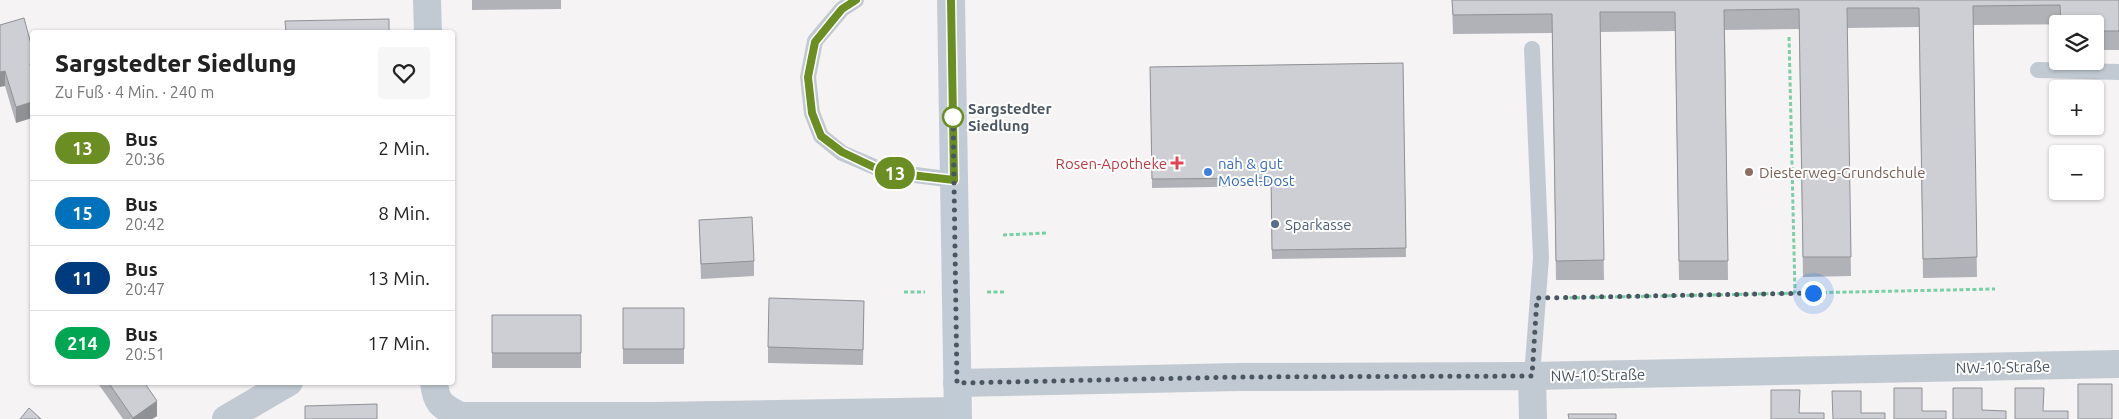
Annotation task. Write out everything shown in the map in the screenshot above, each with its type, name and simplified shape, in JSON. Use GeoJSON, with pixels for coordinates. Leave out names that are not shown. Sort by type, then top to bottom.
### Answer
{"type":"FeatureCollection","features":[{"type":"Feature","properties":{"kind":"street"},"geometry":{"type":"LineString","coordinates":[[427,0],[428,30]]}},
{"type":"Feature","properties":{"kind":"street"},"geometry":{"type":"LineString","coordinates":[[434,385],[436,398],[444,407],[460,416],[655,418],[957,415],[951,0]]}},
{"type":"Feature","properties":{"kind":"street","name":"NW-10-Straße"},"geometry":{"type":"LineString","coordinates":[[957,383],[1240,377],[1532,376],[2119,364]]}},
{"type":"Feature","properties":{"kind":"street"},"geometry":{"type":"LineString","coordinates":[[1532,376],[1532,419]]}},
{"type":"Feature","properties":{"kind":"street"},"geometry":{"type":"LineString","coordinates":[[226,419],[282,385]]}},
{"type":"Feature","properties":{"kind":"lane"},"geometry":{"type":"LineString","coordinates":[[856,0],[842,9],[815,42],[808,77],[812,113],[821,136],[842,152],[884,172],[954,180]]}},
{"type":"Feature","properties":{"kind":"lane"},"geometry":{"type":"LineString","coordinates":[[1532,48],[1541,258],[1532,376]]}},
{"type":"Feature","properties":{"kind":"lane"},"geometry":{"type":"LineString","coordinates":[[2038,70],[2119,72]]}},
{"type":"Feature","properties":{"kind":"path"},"geometry":{"type":"LineString","coordinates":[[1789,37],[1795,294]]}},
{"type":"Feature","properties":{"kind":"path"},"geometry":{"type":"LineString","coordinates":[[1003,235],[1047,233]]}},
{"type":"Feature","properties":{"kind":"path"},"geometry":{"type":"LineString","coordinates":[[1537,298],[1995,289]]}},
{"type":"Feature","properties":{"kind":"building"},"geometry":{"type":"Polygon","coordinates":[[[1452,0],[2119,0],[2119,31],[2104,31],[2104,15],[2061,15],[2060,5],[1973,6],[1977,257],[1923,259],[1919,8],[1847,8],[1851,257],[1803,257],[1799,9],[1724,10],[1728,261],[1679,261],[1675,12],[1600,12],[1604,260],[1556,261],[1552,14],[1453,15],[1452,0]]]}},
{"type":"Feature","properties":{"kind":"building"},"geometry":{"type":"Polygon","coordinates":[[[24,18],[30,40],[30,103],[16,107],[5,71],[0,72],[0,25],[24,18]]]}},
{"type":"Feature","properties":{"kind":"building"},"geometry":{"type":"Polygon","coordinates":[[[389,19],[389,30],[286,30],[285,21],[389,19]]]}},
{"type":"Feature","properties":{"kind":"building"},"geometry":{"type":"Polygon","coordinates":[[[1403,63],[1406,248],[1272,250],[1271,178],[1152,179],[1150,67],[1403,63]]]}},
{"type":"Feature","properties":{"kind":"building"},"geometry":{"type":"Polygon","coordinates":[[[752,217],[754,261],[701,264],[699,220],[752,217]]]}},
{"type":"Feature","properties":{"kind":"building"},"geometry":{"type":"Polygon","coordinates":[[[769,298],[864,301],[863,350],[768,347],[769,298]]]}},
{"type":"Feature","properties":{"kind":"building"},"geometry":{"type":"Polygon","coordinates":[[[623,308],[684,308],[684,349],[623,349],[623,308]]]}},
{"type":"Feature","properties":{"kind":"building"},"geometry":{"type":"Polygon","coordinates":[[[492,315],[581,315],[581,353],[492,353],[492,315]]]}},
{"type":"Feature","properties":{"kind":"building"},"geometry":{"type":"Polygon","coordinates":[[[2078,384],[2112,384],[2112,419],[2078,419],[2078,384]]]}},
{"type":"Feature","properties":{"kind":"building"},"geometry":{"type":"Polygon","coordinates":[[[110,385],[146,385],[157,401],[133,418],[110,385]]]}},
{"type":"Feature","properties":{"kind":"building"},"geometry":{"type":"Polygon","coordinates":[[[1894,388],[1922,388],[1922,411],[1946,411],[1946,419],[1894,419],[1894,388]]]}},
{"type":"Feature","properties":{"kind":"building"},"geometry":{"type":"Polygon","coordinates":[[[1953,388],[1982,388],[1982,410],[2006,411],[2006,419],[1953,419],[1953,388]]]}},
{"type":"Feature","properties":{"kind":"building"},"geometry":{"type":"Polygon","coordinates":[[[2015,388],[2044,388],[2043,411],[2068,411],[2068,419],[2015,419],[2015,388]]]}},
{"type":"Feature","properties":{"kind":"building"},"geometry":{"type":"Polygon","coordinates":[[[1771,390],[1800,390],[1799,413],[1824,413],[1824,419],[1771,419],[1771,390]]]}},
{"type":"Feature","properties":{"kind":"building"},"geometry":{"type":"Polygon","coordinates":[[[1832,391],[1861,391],[1861,413],[1885,413],[1885,419],[1833,419],[1832,391]]]}},
{"type":"Feature","properties":{"kind":"building"},"geometry":{"type":"Polygon","coordinates":[[[377,404],[377,419],[305,419],[305,406],[377,404]]]}},
{"type":"Feature","properties":{"kind":"building"},"geometry":{"type":"Polygon","coordinates":[[[29,408],[41,419],[20,419],[29,408]]]}},
{"type":"Feature","properties":{"kind":"building"},"geometry":{"type":"Polygon","coordinates":[[[1568,414],[1616,414],[1616,419],[1569,419],[1568,414]]]}},
{"type":"Feature","properties":{"kind":"bus line","name":"13"},"geometry":{"type":"LineString","coordinates":[[856,0],[842,9],[815,42],[808,77],[812,113],[821,136],[842,152],[884,172],[954,180],[951,0]]}},
{"type":"Feature","properties":{"kind":"place","name":"Sargstedter Siedlung"},"geometry":{"type":"Point","coordinates":[953,117]}},
{"type":"Feature","properties":{"kind":"place","name":"Rosen-Apotheke"},"geometry":{"type":"Point","coordinates":[1177,163]}},
{"type":"Feature","properties":{"kind":"place","name":"nah & gut Mosel-Dost"},"geometry":{"type":"Point","coordinates":[1208,172]}},
{"type":"Feature","properties":{"kind":"place","name":"Diesterweg-Grundschule"},"geometry":{"type":"Point","coordinates":[1749,172]}},
{"type":"Feature","properties":{"kind":"place","name":"Sparkasse"},"geometry":{"type":"Point","coordinates":[1275,224]}},
{"type":"Feature","properties":{"kind":"route"},"geometry":{"type":"LineString","coordinates":[[953,117],[953,114],[957,383],[1240,377],[1532,376],[1537,298],[1813,293]]}}]}
